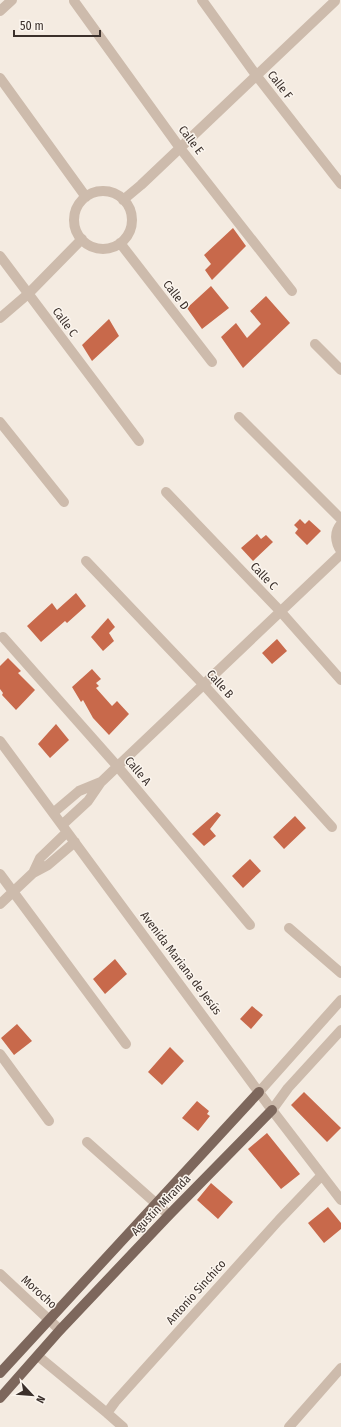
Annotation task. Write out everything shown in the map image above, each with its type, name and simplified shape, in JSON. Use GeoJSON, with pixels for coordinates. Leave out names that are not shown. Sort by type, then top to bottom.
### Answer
{"type":"FeatureCollection","features":[{"type":"Feature","properties":{"kind":"main road","name":"Agustín Miranda"},"geometry":{"type":"LineString","coordinates":[[0,1373],[48,1319],[259,1092]]}},
{"type":"Feature","properties":{"kind":"main road","name":"Agustín Miranda"},"geometry":{"type":"LineString","coordinates":[[0,1398],[60,1330],[169,1215],[272,1110]]}},
{"type":"Feature","properties":{"kind":"street"},"geometry":{"type":"LineString","coordinates":[[0,11],[12,0]]}},
{"type":"Feature","properties":{"kind":"street","name":"Calle F"},"geometry":{"type":"LineString","coordinates":[[202,0],[256,75],[341,184]]}},
{"type":"Feature","properties":{"kind":"street","name":"Calle E"},"geometry":{"type":"LineString","coordinates":[[74,1],[180,148],[292,291]]}},
{"type":"Feature","properties":{"kind":"street"},"geometry":{"type":"LineString","coordinates":[[123,200],[256,75],[337,3]]}},
{"type":"Feature","properties":{"kind":"street"},"geometry":{"type":"LineString","coordinates":[[0,78],[86,197]]}},
{"type":"Feature","properties":{"kind":"street"},"geometry":{"type":"LineString","coordinates":[[100,192],[114,193],[123,200],[130,211],[132,220],[126,237],[113,247],[104,249],[88,245],[77,233],[75,225],[74,217],[80,202],[86,197],[100,192]]}},
{"type":"Feature","properties":{"kind":"street"},"geometry":{"type":"LineString","coordinates":[[0,318],[28,294],[82,239]]}},
{"type":"Feature","properties":{"kind":"street","name":"Calle D"},"geometry":{"type":"LineString","coordinates":[[120,243],[212,362]]}},
{"type":"Feature","properties":{"kind":"street","name":"Calle C"},"geometry":{"type":"LineString","coordinates":[[0,256],[139,441]]}},
{"type":"Feature","properties":{"kind":"street"},"geometry":{"type":"LineString","coordinates":[[315,344],[341,370]]}},
{"type":"Feature","properties":{"kind":"street"},"geometry":{"type":"LineString","coordinates":[[239,417],[341,519]]}},
{"type":"Feature","properties":{"kind":"street"},"geometry":{"type":"LineString","coordinates":[[0,422],[64,502]]}},
{"type":"Feature","properties":{"kind":"street","name":"Calle C"},"geometry":{"type":"LineString","coordinates":[[166,492],[281,612],[341,680]]}},
{"type":"Feature","properties":{"kind":"street"},"geometry":{"type":"LineString","coordinates":[[341,524],[338,528],[336,537],[337,546],[341,550]]}},
{"type":"Feature","properties":{"kind":"street"},"geometry":{"type":"LineString","coordinates":[[44,862],[64,828],[88,801],[101,782],[341,554]]}},
{"type":"Feature","properties":{"kind":"street","name":"Calle B"},"geometry":{"type":"LineString","coordinates":[[86,561],[203,684],[332,827]]}},
{"type":"Feature","properties":{"kind":"street","name":"Calle A"},"geometry":{"type":"LineString","coordinates":[[3,637],[118,767],[250,925]]}},
{"type":"Feature","properties":{"kind":"street","name":"Avenida Mariana de Jesús"},"geometry":{"type":"LineString","coordinates":[[0,741],[272,1110],[341,1200]]}},
{"type":"Feature","properties":{"kind":"street"},"geometry":{"type":"LineString","coordinates":[[53,813],[79,791],[101,782]]}},
{"type":"Feature","properties":{"kind":"street"},"geometry":{"type":"LineString","coordinates":[[0,904],[44,862],[75,842]]}},
{"type":"Feature","properties":{"kind":"street"},"geometry":{"type":"LineString","coordinates":[[0,874],[126,1044]]}},
{"type":"Feature","properties":{"kind":"street"},"geometry":{"type":"LineString","coordinates":[[289,928],[341,973]]}},
{"type":"Feature","properties":{"kind":"street","name":"Agustín Miranda"},"geometry":{"type":"LineString","coordinates":[[259,1092],[341,1000]]}},
{"type":"Feature","properties":{"kind":"street","name":"Agustín Miranda"},"geometry":{"type":"LineString","coordinates":[[272,1110],[288,1088],[341,1030]]}},
{"type":"Feature","properties":{"kind":"street"},"geometry":{"type":"LineString","coordinates":[[0,1054],[49,1121]]}},
{"type":"Feature","properties":{"kind":"street"},"geometry":{"type":"LineString","coordinates":[[87,1142],[169,1215]]}},
{"type":"Feature","properties":{"kind":"street","name":"Antonio Sinchico"},"geometry":{"type":"LineString","coordinates":[[107,1413],[123,1392],[157,1354],[322,1175]]}},
{"type":"Feature","properties":{"kind":"street","name":"Morocho"},"geometry":{"type":"LineString","coordinates":[[0,1274],[60,1330]]}},
{"type":"Feature","properties":{"kind":"street"},"geometry":{"type":"LineString","coordinates":[[38,1356],[123,1427]]}},
{"type":"Feature","properties":{"kind":"street"},"geometry":{"type":"LineString","coordinates":[[289,1427],[341,1368]]}},
{"type":"Feature","properties":{"kind":"building"},"geometry":{"type":"Polygon","coordinates":[[[233,228],[246,246],[212,280],[205,270],[211,264],[204,255],[233,228]]]}},
{"type":"Feature","properties":{"kind":"building"},"geometry":{"type":"Polygon","coordinates":[[[211,286],[229,308],[202,329],[187,308],[211,286]]]}},
{"type":"Feature","properties":{"kind":"building"},"geometry":{"type":"Polygon","coordinates":[[[266,296],[290,323],[243,368],[221,337],[236,323],[247,338],[261,324],[250,311],[266,296]]]}},
{"type":"Feature","properties":{"kind":"building"},"geometry":{"type":"Polygon","coordinates":[[[109,319],[119,336],[92,361],[82,345],[109,319]]]}},
{"type":"Feature","properties":{"kind":"building"},"geometry":{"type":"Polygon","coordinates":[[[300,519],[305,524],[309,520],[321,531],[307,545],[295,533],[298,529],[294,525],[300,519]]]}},
{"type":"Feature","properties":{"kind":"building"},"geometry":{"type":"Polygon","coordinates":[[[257,534],[261,539],[266,535],[273,542],[253,561],[241,548],[257,534]]]}},
{"type":"Feature","properties":{"kind":"building"},"geometry":{"type":"Polygon","coordinates":[[[76,593],[86,606],[67,623],[65,621],[41,642],[27,626],[52,603],[57,610],[76,593]]]}},
{"type":"Feature","properties":{"kind":"building"},"geometry":{"type":"Polygon","coordinates":[[[108,618],[115,627],[109,633],[114,641],[103,651],[91,637],[108,618]]]}},
{"type":"Feature","properties":{"kind":"building"},"geometry":{"type":"Polygon","coordinates":[[[277,639],[287,651],[272,664],[262,653],[277,639]]]}},
{"type":"Feature","properties":{"kind":"building"},"geometry":{"type":"Polygon","coordinates":[[[8,658],[21,671],[18,673],[35,690],[16,710],[2,695],[3,693],[0,689],[0,666],[8,658]]]}},
{"type":"Feature","properties":{"kind":"building"},"geometry":{"type":"Polygon","coordinates":[[[92,669],[101,679],[96,683],[99,686],[96,688],[112,706],[117,701],[129,714],[109,735],[93,718],[83,700],[81,702],[72,687],[92,669]]]}},
{"type":"Feature","properties":{"kind":"building"},"geometry":{"type":"Polygon","coordinates":[[[56,724],[69,740],[50,758],[38,744],[56,724]]]}},
{"type":"Feature","properties":{"kind":"building"},"geometry":{"type":"Polygon","coordinates":[[[217,812],[221,815],[210,829],[216,836],[204,846],[192,834],[217,812]]]}},
{"type":"Feature","properties":{"kind":"building"},"geometry":{"type":"Polygon","coordinates":[[[295,816],[306,828],[284,849],[273,837],[295,816]]]}},
{"type":"Feature","properties":{"kind":"building"},"geometry":{"type":"Polygon","coordinates":[[[250,859],[261,871],[243,888],[232,876],[250,859]]]}},
{"type":"Feature","properties":{"kind":"building"},"geometry":{"type":"Polygon","coordinates":[[[115,959],[127,974],[105,994],[93,979],[115,959]]]}},
{"type":"Feature","properties":{"kind":"building"},"geometry":{"type":"Polygon","coordinates":[[[252,1006],[263,1015],[251,1029],[240,1019],[252,1006]]]}},
{"type":"Feature","properties":{"kind":"building"},"geometry":{"type":"Polygon","coordinates":[[[17,1024],[32,1041],[14,1055],[1,1038],[17,1024]]]}},
{"type":"Feature","properties":{"kind":"building"},"geometry":{"type":"Polygon","coordinates":[[[170,1047],[184,1061],[162,1085],[148,1072],[170,1047]]]}},
{"type":"Feature","properties":{"kind":"building"},"geometry":{"type":"Polygon","coordinates":[[[304,1092],[341,1128],[327,1142],[291,1105],[304,1092]]]}},
{"type":"Feature","properties":{"kind":"building"},"geometry":{"type":"Polygon","coordinates":[[[197,1101],[209,1111],[207,1114],[210,1116],[198,1131],[182,1118],[197,1101]]]}},
{"type":"Feature","properties":{"kind":"building"},"geometry":{"type":"Polygon","coordinates":[[[267,1133],[300,1174],[281,1189],[248,1149],[267,1133]]]}},
{"type":"Feature","properties":{"kind":"building"},"geometry":{"type":"Polygon","coordinates":[[[211,1183],[233,1202],[218,1219],[197,1200],[211,1183]]]}},
{"type":"Feature","properties":{"kind":"building"},"geometry":{"type":"Polygon","coordinates":[[[328,1207],[341,1223],[341,1229],[324,1243],[308,1223],[328,1207]]]}}]}
